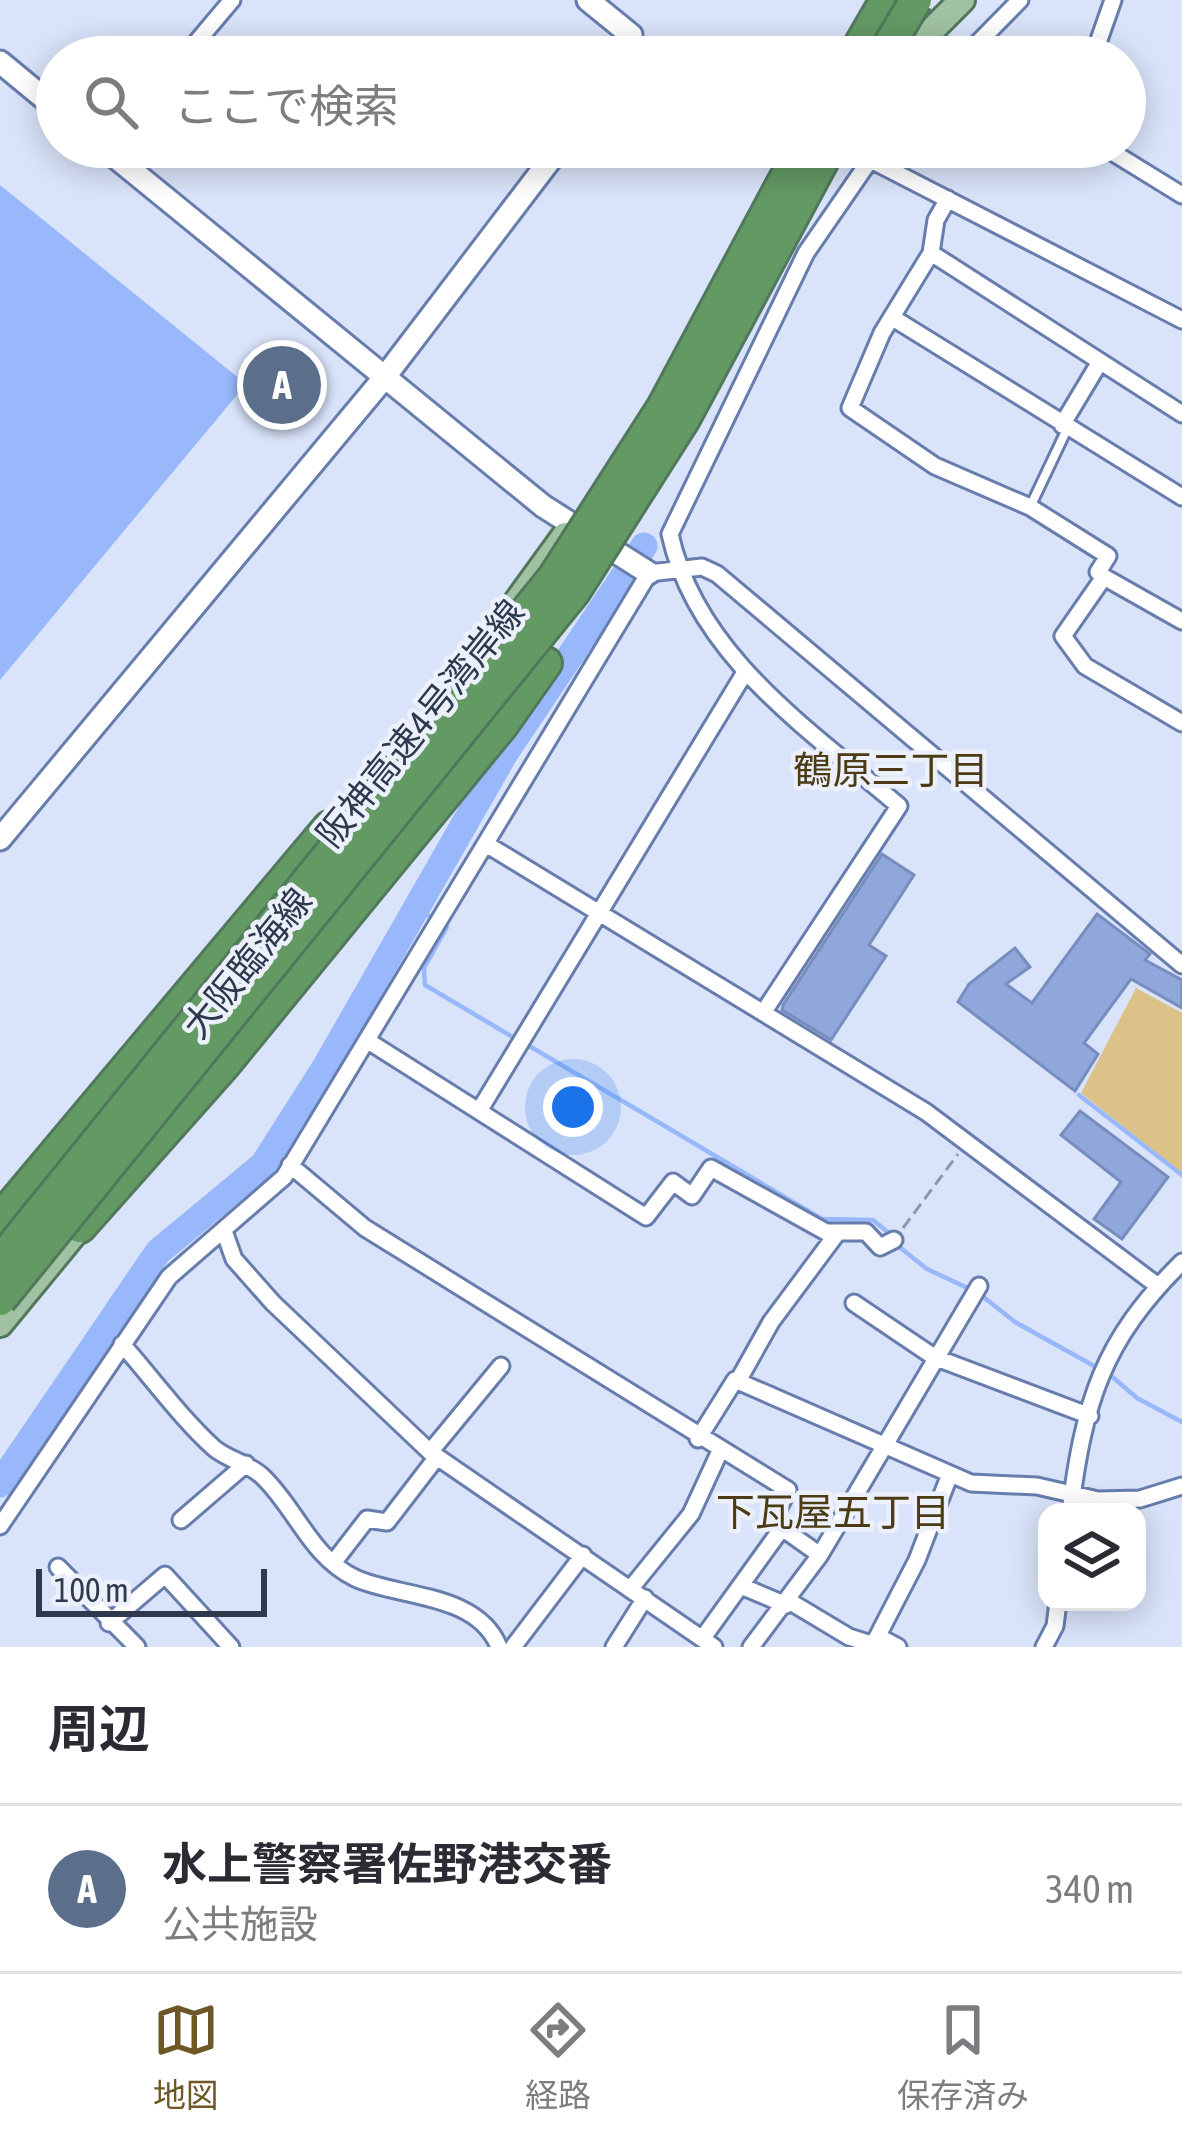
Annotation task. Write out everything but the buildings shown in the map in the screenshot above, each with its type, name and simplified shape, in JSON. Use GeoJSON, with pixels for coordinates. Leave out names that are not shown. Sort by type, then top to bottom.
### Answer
{"type":"FeatureCollection","features":[{"type":"Feature","properties":{"kind":"highway"},"geometry":{"type":"LineString","coordinates":[[863,36],[886,0]]}},
{"type":"Feature","properties":{"kind":"highway"},"geometry":{"type":"LineString","coordinates":[[893,36],[916,0]]}},
{"type":"Feature","properties":{"kind":"highway","name":"阪神高速4号湾岸線"},"geometry":{"type":"LineString","coordinates":[[0,1261],[513,632],[590,526],[663,407],[791,168]]}},
{"type":"Feature","properties":{"kind":"highway","name":"阪神高速4号湾岸線"},"geometry":{"type":"LineString","coordinates":[[0,1300],[532,648],[649,477],[822,168]]}},
{"type":"Feature","properties":{"kind":"highway"},"geometry":{"type":"LineString","coordinates":[[80,1227],[224,1066],[503,724],[652,495],[749,302]]}},
{"type":"Feature","properties":{"kind":"highway"},"geometry":{"type":"LineString","coordinates":[[0,1219],[505,626],[663,407]]}},
{"type":"Feature","properties":{"kind":"main road"},"geometry":{"type":"LineString","coordinates":[[899,36],[932,0]]}},
{"type":"Feature","properties":{"kind":"main road"},"geometry":{"type":"LineString","coordinates":[[926,36],[962,0]]}},
{"type":"Feature","properties":{"kind":"main road","name":"大阪臨海線"},"geometry":{"type":"LineString","coordinates":[[0,1240],[334,836],[572,525],[789,168]]}},
{"type":"Feature","properties":{"kind":"main road","name":"大阪臨海線"},"geometry":{"type":"LineString","coordinates":[[0,1324],[517,685],[696,420],[822,168]]}},
{"type":"Feature","properties":{"kind":"street"},"geometry":{"type":"LineString","coordinates":[[202,36],[232,0]]}},
{"type":"Feature","properties":{"kind":"street"},"geometry":{"type":"LineString","coordinates":[[588,0],[631,36]]}},
{"type":"Feature","properties":{"kind":"street"},"geometry":{"type":"LineString","coordinates":[[857,36],[870,0]]}},
{"type":"Feature","properties":{"kind":"street"},"geometry":{"type":"LineString","coordinates":[[985,36],[1020,0]]}},
{"type":"Feature","properties":{"kind":"street"},"geometry":{"type":"LineString","coordinates":[[1100,36],[1113,0]]}},
{"type":"Feature","properties":{"kind":"street"},"geometry":{"type":"LineString","coordinates":[[0,62],[36,92]]}},
{"type":"Feature","properties":{"kind":"street"},"geometry":{"type":"LineString","coordinates":[[130,168],[384,379],[572,525],[650,573],[702,568],[717,574],[1182,965]]}},
{"type":"Feature","properties":{"kind":"street"},"geometry":{"type":"LineString","coordinates":[[0,839],[384,379],[544,168]]}},
{"type":"Feature","properties":{"kind":"street"},"geometry":{"type":"LineString","coordinates":[[763,1013],[899,806],[744,674],[678,570],[670,534],[827,215],[863,168]]}},
{"type":"Feature","properties":{"kind":"street"},"geometry":{"type":"LineString","coordinates":[[898,168],[948,199],[1182,320]]}},
{"type":"Feature","properties":{"kind":"street"},"geometry":{"type":"LineString","coordinates":[[1138,168],[1182,195]]}},
{"type":"Feature","properties":{"kind":"street"},"geometry":{"type":"LineString","coordinates":[[948,199],[936,220],[931,254],[850,408],[935,466],[1030,507],[1108,556],[1098,572],[1103,577],[1182,621]]}},
{"type":"Feature","properties":{"kind":"street"},"geometry":{"type":"LineString","coordinates":[[931,254],[1098,365],[1182,414]]}},
{"type":"Feature","properties":{"kind":"street"},"geometry":{"type":"LineString","coordinates":[[893,319],[1182,496]]}},
{"type":"Feature","properties":{"kind":"street"},"geometry":{"type":"LineString","coordinates":[[1065,427],[1098,365]]}},
{"type":"Feature","properties":{"kind":"street"},"geometry":{"type":"LineString","coordinates":[[0,1526],[169,1276],[224,1232],[290,1165],[650,573]]}},
{"type":"Feature","properties":{"kind":"street"},"geometry":{"type":"LineString","coordinates":[[1103,577],[1063,636],[1085,666],[1182,723]]}},
{"type":"Feature","properties":{"kind":"street"},"geometry":{"type":"LineString","coordinates":[[479,1111],[744,674]]}},
{"type":"Feature","properties":{"kind":"street"},"geometry":{"type":"LineString","coordinates":[[486,844],[966,1142],[1158,1286]]}},
{"type":"Feature","properties":{"kind":"street"},"geometry":{"type":"LineString","coordinates":[[368,1041],[646,1217],[673,1182],[692,1196],[711,1168],[826,1232],[866,1232],[880,1246],[894,1240]]}},
{"type":"Feature","properties":{"kind":"street"},"geometry":{"type":"LineString","coordinates":[[290,1165],[365,1228],[698,1439],[788,1490],[772,1521],[820,1555]]}},
{"type":"Feature","properties":{"kind":"street"},"geometry":{"type":"LineString","coordinates":[[224,1232],[234,1258],[272,1304],[434,1454],[708,1643],[782,1528]]}},
{"type":"Feature","properties":{"kind":"street"},"geometry":{"type":"LineString","coordinates":[[698,1439],[771,1322],[838,1232]]}},
{"type":"Feature","properties":{"kind":"street"},"geometry":{"type":"LineString","coordinates":[[1071,1503],[1101,1368],[1114,1341],[1182,1262]]}},
{"type":"Feature","properties":{"kind":"street"},"geometry":{"type":"LineString","coordinates":[[751,1647],[820,1555],[979,1286]]}},
{"type":"Feature","properties":{"kind":"street"},"geometry":{"type":"LineString","coordinates":[[854,1303],[934,1357],[1090,1416]]}},
{"type":"Feature","properties":{"kind":"street"},"geometry":{"type":"LineString","coordinates":[[122,1344],[216,1449],[245,1464],[279,1495],[316,1549],[333,1563],[357,1579],[428,1594],[489,1628],[499,1647]]}},
{"type":"Feature","properties":{"kind":"street"},"geometry":{"type":"LineString","coordinates":[[333,1563],[367,1520],[388,1522],[501,1366]]}},
{"type":"Feature","properties":{"kind":"street"},"geometry":{"type":"LineString","coordinates":[[738,1381],[950,1474],[994,1488],[1037,1486],[1069,1503]]}},
{"type":"Feature","properties":{"kind":"street"},"geometry":{"type":"LineString","coordinates":[[614,1647],[638,1593],[691,1514],[720,1451]]}},
{"type":"Feature","properties":{"kind":"street"},"geometry":{"type":"LineString","coordinates":[[181,1520],[245,1464]]}},
{"type":"Feature","properties":{"kind":"street"},"geometry":{"type":"LineString","coordinates":[[875,1643],[950,1474]]}},
{"type":"Feature","properties":{"kind":"street"},"geometry":{"type":"LineString","coordinates":[[1085,1503],[1140,1499],[1182,1486]]}},
{"type":"Feature","properties":{"kind":"street"},"geometry":{"type":"LineString","coordinates":[[513,1647],[583,1555]]}},
{"type":"Feature","properties":{"kind":"street"},"geometry":{"type":"LineString","coordinates":[[58,1567],[137,1647]]}},
{"type":"Feature","properties":{"kind":"street"},"geometry":{"type":"LineString","coordinates":[[109,1623],[165,1575],[231,1647]]}},
{"type":"Feature","properties":{"kind":"street"},"geometry":{"type":"LineString","coordinates":[[741,1586],[788,1603],[849,1637],[898,1647]]}},
{"type":"Feature","properties":{"kind":"street"},"geometry":{"type":"LineString","coordinates":[[1044,1647],[1057,1611]]}},
{"type":"Feature","properties":{"kind":"lane"},"geometry":{"type":"LineString","coordinates":[[1030,507],[1065,427]]}},
{"type":"Feature","properties":{"kind":"path"},"geometry":{"type":"LineString","coordinates":[[894,1240],[966,1142]]}},
{"type":"Feature","properties":{"kind":"shaded area"},"geometry":{"type":"Polygon","coordinates":[[[1136,988],[1182,1013],[1182,1173],[1081,1093],[1136,988]]]}},
{"type":"Feature","properties":{"kind":"water"},"geometry":{"type":"Polygon","coordinates":[[[0,185],[246,384],[0,680],[0,185]]]}},
{"type":"Feature","properties":{"kind":"waterway"},"geometry":{"type":"LineString","coordinates":[[0,1484],[158,1252],[263,1165],[326,1066],[505,753],[644,546]]}},
{"type":"Feature","properties":{"kind":"waterway"},"geometry":{"type":"LineString","coordinates":[[416,908],[432,918]]}},
{"type":"Feature","properties":{"kind":"waterway"},"geometry":{"type":"LineString","coordinates":[[447,927],[424,968],[425,985],[511,1036]]}},
{"type":"Feature","properties":{"kind":"waterway"},"geometry":{"type":"LineString","coordinates":[[531,1047],[822,1219],[873,1220],[890,1234]]}},
{"type":"Feature","properties":{"kind":"waterway"},"geometry":{"type":"LineString","coordinates":[[1079,1095],[1182,1175]]}},
{"type":"Feature","properties":{"kind":"waterway"},"geometry":{"type":"LineString","coordinates":[[898,1246],[927,1269],[972,1290]]}},
{"type":"Feature","properties":{"kind":"waterway"},"geometry":{"type":"LineString","coordinates":[[981,1295],[1015,1322],[1096,1367]]}},
{"type":"Feature","properties":{"kind":"waterway"},"geometry":{"type":"LineString","coordinates":[[1109,1374],[1137,1398],[1182,1422]]}},
{"type":"Feature","properties":{"kind":"place","name":"水上警察署佐野港交番"},"geometry":{"type":"Point","coordinates":[282,385]}},
{"type":"Feature","properties":{"kind":"district","name":"鶴原三丁目"},"geometry":{"type":"Point","coordinates":[891,770]}},
{"type":"Feature","properties":{"kind":"district","name":"下瓦屋五丁目"},"geometry":{"type":"Point","coordinates":[833,1512]}}]}
